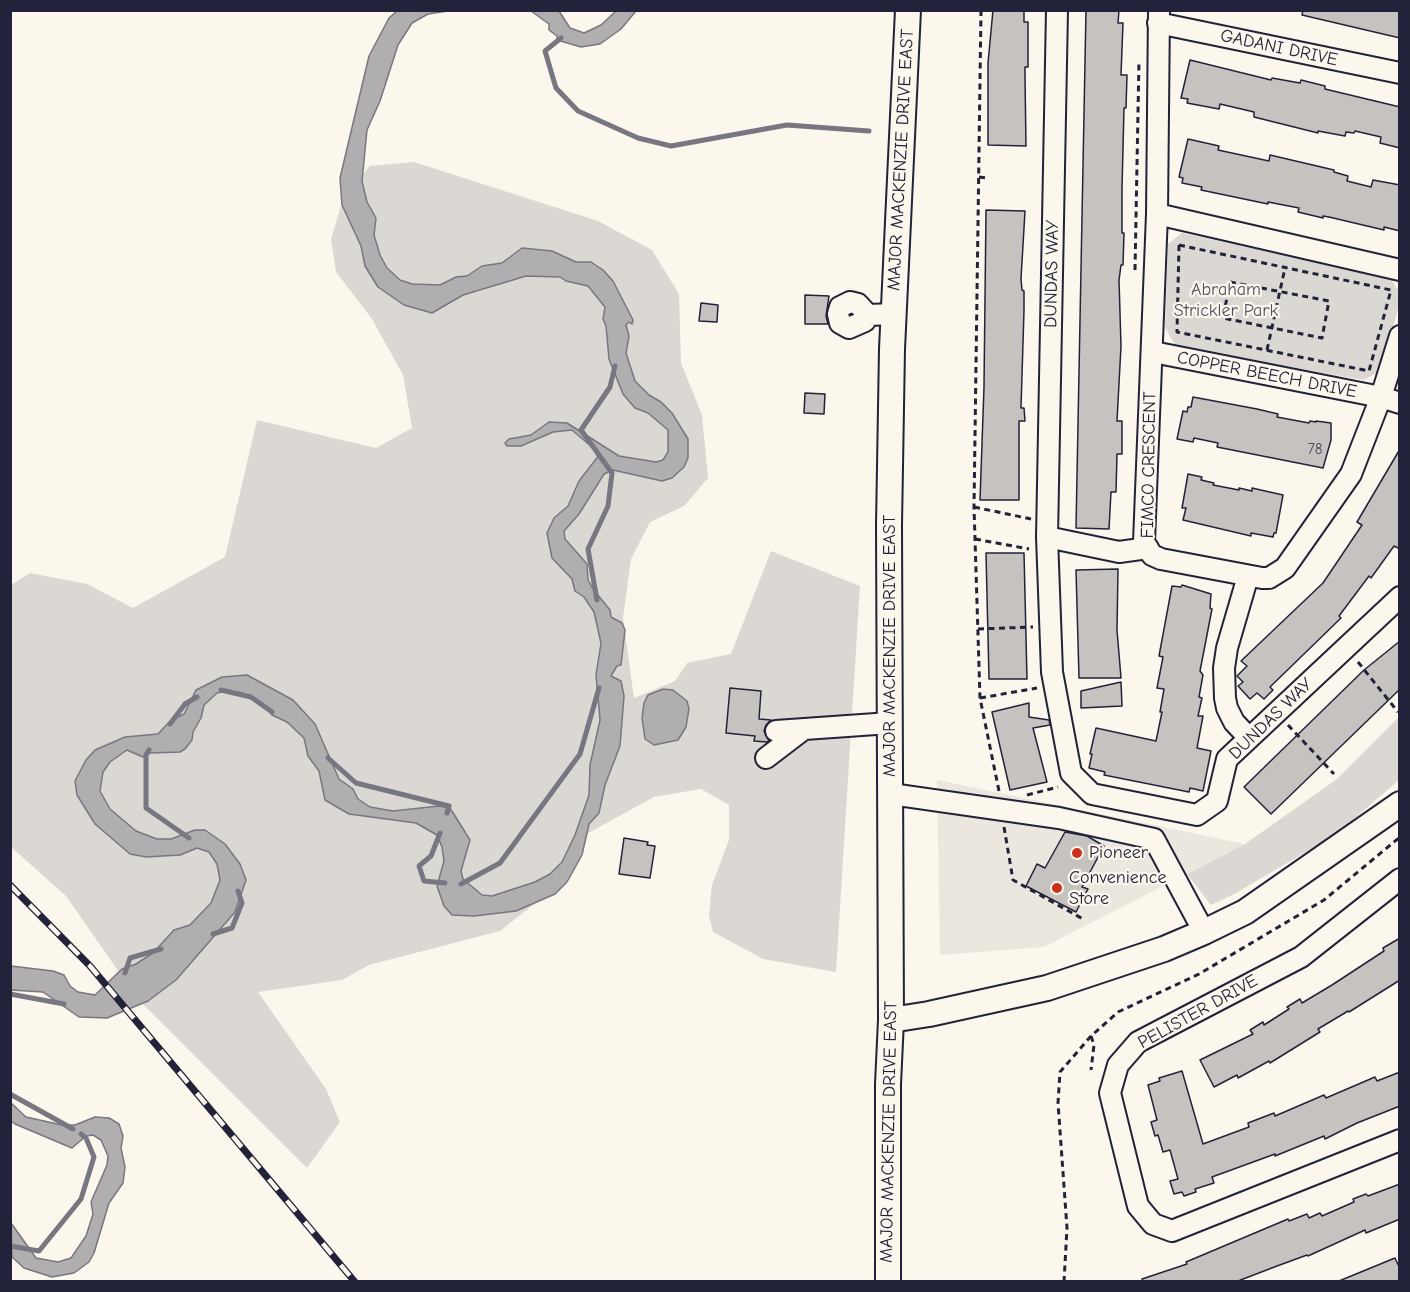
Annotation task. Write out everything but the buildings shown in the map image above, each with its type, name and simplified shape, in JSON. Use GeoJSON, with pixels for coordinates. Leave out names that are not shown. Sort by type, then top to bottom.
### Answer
{"type":"FeatureCollection","features":[{"type":"Feature","properties":{"kind":"main road","name":"MAJOR MACKENZIE DRIVE EAST"},"geometry":{"type":"LineString","coordinates":[[888,1281],[888,1084],[891,1020],[889,525],[894,314],[908,10]]}},
{"type":"Feature","properties":{"kind":"main road"},"geometry":{"type":"LineString","coordinates":[[891,1020],[1047,988],[1164,949],[1245,912],[1400,804]]}},
{"type":"Feature","properties":{"kind":"street","name":"DUNDAS WAY"},"geometry":{"type":"LineString","coordinates":[[1057,10],[1047,537],[1052,672],[1071,773],[1092,794],[1197,815],[1217,801],[1227,759],[1400,597]]}},
{"type":"Feature","properties":{"kind":"street","name":"GADANI DRIVE"},"geometry":{"type":"LineString","coordinates":[[1158,17],[1400,73]]}},
{"type":"Feature","properties":{"kind":"street","name":"FIMCO CRESCENT"},"geometry":{"type":"LineString","coordinates":[[1158,17],[1157,214],[1144,542],[1152,555],[1161,559],[1248,576],[1269,578],[1285,568],[1351,474],[1390,400],[1400,336]]}},
{"type":"Feature","properties":{"kind":"street"},"geometry":{"type":"LineString","coordinates":[[1157,214],[1400,270]]}},
{"type":"Feature","properties":{"kind":"street"},"geometry":{"type":"LineString","coordinates":[[868,315],[894,314]]}},
{"type":"Feature","properties":{"kind":"street","name":"COPPER BEECH DRIVE"},"geometry":{"type":"LineString","coordinates":[[1153,352],[1390,400]]}},
{"type":"Feature","properties":{"kind":"street"},"geometry":{"type":"LineString","coordinates":[[1047,537],[1119,552],[1148,548]]}},
{"type":"Feature","properties":{"kind":"street"},"geometry":{"type":"LineString","coordinates":[[1248,576],[1227,648],[1224,668],[1227,708],[1234,722],[1249,738]]}},
{"type":"Feature","properties":{"kind":"street"},"geometry":{"type":"LineString","coordinates":[[776,731],[890,723]]}},
{"type":"Feature","properties":{"kind":"street"},"geometry":{"type":"LineString","coordinates":[[766,758],[804,729]]}},
{"type":"Feature","properties":{"kind":"street"},"geometry":{"type":"LineString","coordinates":[[891,794],[1059,818],[1154,839],[1204,932]]}},
{"type":"Feature","properties":{"kind":"street","name":"PELISTER DRIVE"},"geometry":{"type":"LineString","coordinates":[[1400,879],[1301,957],[1138,1042],[1118,1065],[1110,1093],[1138,1206],[1153,1224],[1172,1231],[1400,1140]]}},
{"type":"Feature","properties":{"kind":"path"},"geometry":{"type":"LineString","coordinates":[[981,10],[974,507],[980,698],[997,775],[1000,810],[1013,880],[1083,919]]}},
{"type":"Feature","properties":{"kind":"path"},"geometry":{"type":"LineString","coordinates":[[979,177],[986,178]]}},
{"type":"Feature","properties":{"kind":"path"},"geometry":{"type":"LineString","coordinates":[[1179,245],[1285,268],[1390,290],[1369,371],[1177,332],[1179,245]]}},
{"type":"Feature","properties":{"kind":"path"},"geometry":{"type":"LineString","coordinates":[[1267,350],[1285,268]]}},
{"type":"Feature","properties":{"kind":"path"},"geometry":{"type":"LineString","coordinates":[[1230,282],[1329,301],[1322,338],[1272,328],[1223,318],[1230,282]]}},
{"type":"Feature","properties":{"kind":"path"},"geometry":{"type":"LineString","coordinates":[[974,507],[1047,537]]}},
{"type":"Feature","properties":{"kind":"path"},"geometry":{"type":"LineString","coordinates":[[975,539],[1047,537]]}},
{"type":"Feature","properties":{"kind":"path"},"geometry":{"type":"LineString","coordinates":[[978,629],[1050,626]]}},
{"type":"Feature","properties":{"kind":"path"},"geometry":{"type":"LineString","coordinates":[[1346,647],[1398,712]]}},
{"type":"Feature","properties":{"kind":"path"},"geometry":{"type":"LineString","coordinates":[[980,698],[1054,684]]}},
{"type":"Feature","properties":{"kind":"path"},"geometry":{"type":"LineString","coordinates":[[1276,712],[1334,774]]}},
{"type":"Feature","properties":{"kind":"path"},"geometry":{"type":"LineString","coordinates":[[1021,797],[1079,781]]}},
{"type":"Feature","properties":{"kind":"path"},"geometry":{"type":"LineString","coordinates":[[1064,1281],[1067,1228],[1058,1103],[1060,1072],[1090,1036],[1118,1011],[1199,974],[1324,900],[1400,837]]}},
{"type":"Feature","properties":{"kind":"path"},"geometry":{"type":"LineString","coordinates":[[1090,1036],[1094,1045],[1091,1070]]}},
{"type":"Feature","properties":{"kind":"shaded area"},"geometry":{"type":"Polygon","coordinates":[[[397,11],[448,11],[428,14],[412,23],[398,45],[380,101],[367,130],[362,181],[367,202],[376,218],[374,235],[387,268],[400,280],[412,284],[440,285],[456,277],[467,276],[482,266],[502,263],[522,248],[552,251],[576,262],[591,262],[613,281],[633,320],[632,324],[629,322],[626,325],[629,336],[626,353],[635,381],[672,413],[688,439],[688,458],[684,467],[672,478],[662,481],[613,470],[604,474],[579,514],[564,531],[565,539],[587,564],[588,580],[593,589],[610,610],[611,617],[622,623],[625,630],[621,665],[617,666],[611,676],[621,681],[624,696],[620,746],[605,785],[599,813],[589,824],[582,855],[567,882],[555,894],[516,911],[474,916],[452,915],[444,906],[437,886],[444,861],[437,835],[416,823],[349,814],[325,800],[319,771],[308,756],[304,738],[287,722],[272,715],[263,704],[242,693],[228,691],[217,693],[204,705],[192,740],[185,749],[180,752],[150,753],[143,757],[127,750],[110,762],[103,772],[100,791],[110,809],[136,831],[157,839],[171,839],[195,830],[205,830],[225,844],[240,864],[246,880],[235,912],[176,980],[148,1001],[107,1018],[79,1017],[43,992],[11,990],[11,966],[53,971],[64,975],[70,986],[78,992],[95,995],[122,969],[136,964],[153,953],[174,930],[190,925],[211,903],[220,880],[217,864],[209,852],[197,848],[180,855],[146,857],[130,854],[95,824],[77,795],[75,781],[86,760],[95,750],[125,737],[158,734],[171,720],[184,714],[196,690],[222,677],[247,675],[293,700],[315,724],[339,779],[353,789],[358,799],[370,807],[393,811],[439,806],[450,808],[470,840],[461,871],[463,879],[482,895],[492,896],[535,882],[550,874],[562,862],[575,835],[589,795],[590,765],[600,720],[596,675],[601,643],[594,612],[584,597],[575,591],[572,579],[552,558],[547,533],[554,518],[568,506],[579,481],[600,454],[572,430],[553,432],[521,446],[507,446],[505,443],[509,439],[531,435],[549,422],[567,423],[619,456],[656,462],[663,460],[668,452],[668,430],[648,413],[635,408],[623,394],[609,359],[606,326],[603,319],[605,307],[588,286],[566,281],[560,277],[526,276],[463,295],[432,313],[404,305],[378,287],[365,266],[361,246],[342,205],[340,178],[369,56],[389,18],[397,11]]]}},
{"type":"Feature","properties":{"kind":"shaded area"},"geometry":{"type":"Polygon","coordinates":[[[531,11],[559,11],[570,28],[584,33],[601,25],[616,11],[636,11],[621,29],[600,44],[581,47],[557,40],[557,36],[549,30],[549,24],[531,11]]]}},
{"type":"Feature","properties":{"kind":"shaded area"},"geometry":{"type":"Polygon","coordinates":[[[663,689],[673,690],[687,701],[689,709],[686,727],[678,740],[654,745],[645,739],[642,718],[644,703],[648,695],[663,689]]]}},
{"type":"Feature","properties":{"kind":"shaded area"},"geometry":{"type":"Polygon","coordinates":[[[937,780],[1245,844],[1044,947],[940,955],[937,780]]]}},
{"type":"Feature","properties":{"kind":"shaded area"},"geometry":{"type":"Polygon","coordinates":[[[11,1103],[26,1117],[62,1125],[75,1125],[95,1117],[109,1118],[119,1124],[123,1136],[121,1148],[125,1167],[123,1183],[109,1203],[94,1253],[89,1262],[74,1273],[52,1277],[24,1268],[12,1257],[11,1223],[36,1258],[58,1262],[71,1258],[86,1236],[93,1214],[91,1202],[107,1165],[108,1156],[101,1140],[93,1135],[86,1136],[72,1148],[15,1124],[11,1121],[11,1103]]]}},
{"type":"Feature","properties":{"kind":"green space"},"geometry":{"type":"Polygon","coordinates":[[[414,162],[598,221],[652,250],[679,294],[681,363],[702,415],[708,478],[684,506],[650,522],[631,559],[623,618],[634,698],[675,681],[687,663],[731,654],[771,551],[860,586],[836,972],[763,959],[713,932],[709,915],[712,885],[729,840],[729,805],[701,789],[654,797],[581,837],[547,894],[500,931],[369,965],[342,980],[258,992],[326,1089],[340,1122],[307,1168],[137,998],[66,896],[11,847],[11,585],[30,573],[87,584],[133,608],[225,557],[257,420],[376,448],[412,428],[403,375],[372,319],[336,272],[331,239],[344,196],[370,166],[414,162]]]}},
{"type":"Feature","properties":{"kind":"green space","name":"Abraham Strickler Park"},"geometry":{"type":"Polygon","coordinates":[[[1182,233],[1391,279],[1399,292],[1399,304],[1382,370],[1364,380],[1177,348],[1165,328],[1168,244],[1182,233]]]}},
{"type":"Feature","properties":{"kind":"green space"},"geometry":{"type":"Polygon","coordinates":[[[1399,717],[1399,780],[1335,835],[1236,893],[1211,905],[1187,874],[1245,844],[1337,779],[1399,717]]]}},
{"type":"Feature","properties":{"kind":"waterway"},"geometry":{"type":"LineString","coordinates":[[561,38],[545,51],[556,88],[578,111],[638,138],[671,146],[787,125],[869,131]]}},
{"type":"Feature","properties":{"kind":"waterway"},"geometry":{"type":"LineString","coordinates":[[597,600],[588,549],[608,506],[612,473],[581,430],[610,387],[615,366]]}},
{"type":"Feature","properties":{"kind":"waterway"},"geometry":{"type":"LineString","coordinates":[[461,884],[500,863],[580,754],[599,688]]}},
{"type":"Feature","properties":{"kind":"waterway"},"geometry":{"type":"LineString","coordinates":[[221,690],[251,697],[272,712]]}},
{"type":"Feature","properties":{"kind":"waterway"},"geometry":{"type":"LineString","coordinates":[[170,724],[185,704],[197,697]]}},
{"type":"Feature","properties":{"kind":"waterway"},"geometry":{"type":"LineString","coordinates":[[149,750],[146,755],[146,808],[189,838]]}},
{"type":"Feature","properties":{"kind":"waterway"},"geometry":{"type":"LineString","coordinates":[[328,758],[356,783],[449,806],[447,813]]}},
{"type":"Feature","properties":{"kind":"waterway"},"geometry":{"type":"LineString","coordinates":[[440,833],[431,856],[419,866],[424,881],[445,883]]}},
{"type":"Feature","properties":{"kind":"waterway"},"geometry":{"type":"LineString","coordinates":[[213,934],[232,928],[242,903],[238,891]]}},
{"type":"Feature","properties":{"kind":"waterway"},"geometry":{"type":"LineString","coordinates":[[125,973],[130,958],[161,949]]}},
{"type":"Feature","properties":{"kind":"waterway"},"geometry":{"type":"LineString","coordinates":[[10,994],[64,1004]]}},
{"type":"Feature","properties":{"kind":"waterway"},"geometry":{"type":"LineString","coordinates":[[10,1094],[73,1129]]}},
{"type":"Feature","properties":{"kind":"waterway"},"geometry":{"type":"LineString","coordinates":[[10,1246],[39,1251],[81,1199],[94,1157],[86,1138],[81,1134]]}},
{"type":"Feature","properties":{"kind":"railway"},"geometry":{"type":"LineString","coordinates":[[10,885],[90,966],[355,1282]]}},
{"type":"Feature","properties":{"kind":"place","name":"Pioneer"},"geometry":{"type":"Point","coordinates":[1077,853]}},
{"type":"Feature","properties":{"kind":"place","name":"Convenience Store"},"geometry":{"type":"Point","coordinates":[1057,888]}}]}
